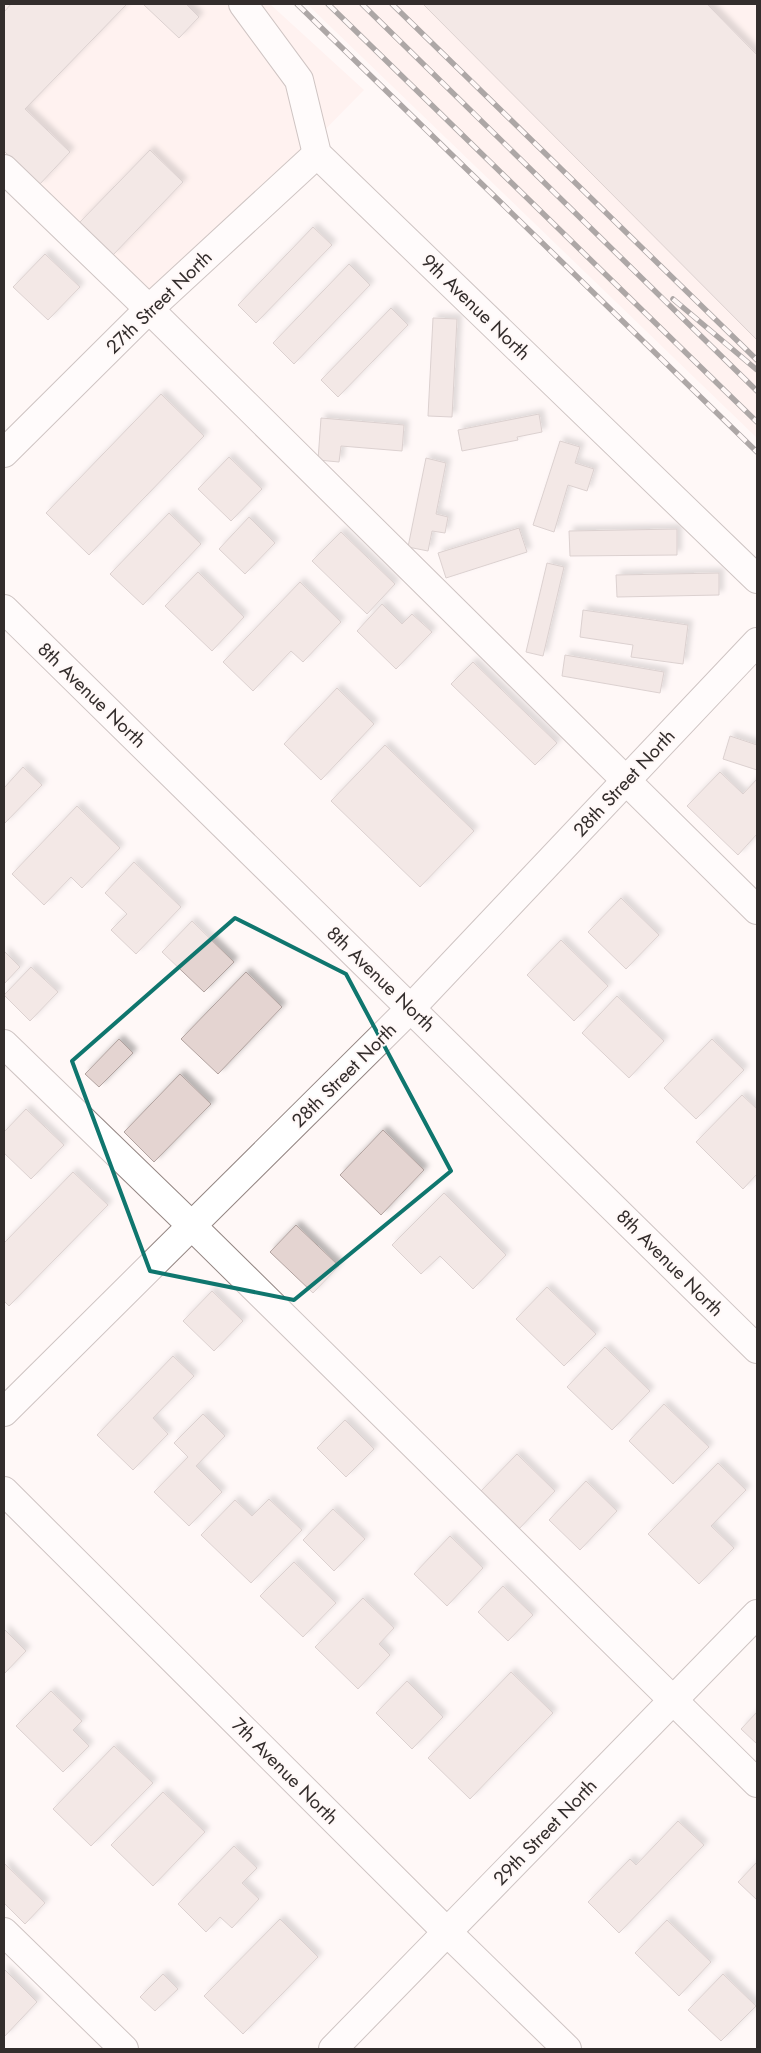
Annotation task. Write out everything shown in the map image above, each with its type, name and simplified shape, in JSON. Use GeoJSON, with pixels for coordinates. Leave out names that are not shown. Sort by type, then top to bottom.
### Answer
{"type":"FeatureCollection","features":[{"type":"Feature","properties":{"kind":"street"},"geometry":{"type":"LineString","coordinates":[[242,4],[299,80],[317,154]]}},
{"type":"Feature","properties":{"kind":"street","name":"27th Street North"},"geometry":{"type":"LineString","coordinates":[[4,453],[149,309],[317,154]]}},
{"type":"Feature","properties":{"kind":"street","name":"9th Avenue North"},"geometry":{"type":"LineString","coordinates":[[317,154],[757,579]]}},
{"type":"Feature","properties":{"kind":"street"},"geometry":{"type":"LineString","coordinates":[[4,169],[149,309],[757,910]]}},
{"type":"Feature","properties":{"kind":"street","name":"8th Avenue North"},"geometry":{"type":"LineString","coordinates":[[4,609],[757,1349]]}},
{"type":"Feature","properties":{"kind":"street","name":"28th Street North"},"geometry":{"type":"LineString","coordinates":[[4,1412],[411,1008],[757,642]]}},
{"type":"Feature","properties":{"kind":"street"},"geometry":{"type":"LineString","coordinates":[[4,1044],[192,1226],[757,1783]]}},
{"type":"Feature","properties":{"kind":"street","name":"7th Avenue North"},"geometry":{"type":"LineString","coordinates":[[4,1491],[567,2049]]}},
{"type":"Feature","properties":{"kind":"street","name":"29th Street North"},"geometry":{"type":"LineString","coordinates":[[333,2049],[757,1614]]}},
{"type":"Feature","properties":{"kind":"street"},"geometry":{"type":"LineString","coordinates":[[4,1932],[124,2049]]}},
{"type":"Feature","properties":{"kind":"highlighted area"},"geometry":{"type":"Polygon","coordinates":[[[235,918],[346,974],[451,1171],[294,1300],[150,1271],[72,1061],[235,918]]]}},
{"type":"Feature","properties":{"kind":"shaded area"},"geometry":{"type":"Polygon","coordinates":[[[4,4],[270,4],[364,90],[149,309],[4,169],[4,4]]]}},
{"type":"Feature","properties":{"kind":"shaded area"},"geometry":{"type":"Polygon","coordinates":[[[307,4],[757,4],[757,438],[307,4]]]}},
{"type":"Feature","properties":{"kind":"building"},"geometry":{"type":"Polygon","coordinates":[[[11,4],[127,4],[25,109],[70,152],[39,185],[4,151],[4,12],[11,4]]]}},
{"type":"Feature","properties":{"kind":"building"},"geometry":{"type":"Polygon","coordinates":[[[143,4],[186,4],[199,17],[179,38],[143,4]]]}},
{"type":"Feature","properties":{"kind":"building"},"geometry":{"type":"Polygon","coordinates":[[[423,4],[707,4],[757,55],[757,340],[423,4]]]}},
{"type":"Feature","properties":{"kind":"building"},"geometry":{"type":"Polygon","coordinates":[[[150,150],[183,182],[113,255],[79,223],[150,150]]]}},
{"type":"Feature","properties":{"kind":"building"},"geometry":{"type":"Polygon","coordinates":[[[313,227],[332,245],[256,323],[238,305],[313,227]]]}},
{"type":"Feature","properties":{"kind":"building"},"geometry":{"type":"Polygon","coordinates":[[[45,254],[80,287],[48,320],[13,287],[45,254]]]}},
{"type":"Feature","properties":{"kind":"building"},"geometry":{"type":"Polygon","coordinates":[[[349,264],[370,285],[294,364],[273,343],[349,264]]]}},
{"type":"Feature","properties":{"kind":"building"},"geometry":{"type":"Polygon","coordinates":[[[391,308],[408,325],[338,397],[321,380],[391,308]]]}},
{"type":"Feature","properties":{"kind":"building"},"geometry":{"type":"Polygon","coordinates":[[[433,318],[457,319],[452,417],[428,416],[433,318]]]}},
{"type":"Feature","properties":{"kind":"building"},"geometry":{"type":"Polygon","coordinates":[[[161,394],[204,436],[89,555],[46,513],[161,394]]]}},
{"type":"Feature","properties":{"kind":"building"},"geometry":{"type":"Polygon","coordinates":[[[539,414],[542,432],[517,437],[518,440],[462,451],[458,430],[539,414]]]}},
{"type":"Feature","properties":{"kind":"building"},"geometry":{"type":"Polygon","coordinates":[[[321,418],[404,425],[402,451],[341,446],[339,462],[318,460],[321,418]]]}},
{"type":"Feature","properties":{"kind":"building"},"geometry":{"type":"Polygon","coordinates":[[[560,441],[580,447],[575,463],[594,469],[587,491],[568,485],[554,532],[533,525],[560,441]]]}},
{"type":"Feature","properties":{"kind":"building"},"geometry":{"type":"Polygon","coordinates":[[[229,457],[262,489],[231,521],[198,489],[229,457]]]}},
{"type":"Feature","properties":{"kind":"building"},"geometry":{"type":"Polygon","coordinates":[[[426,458],[446,463],[436,514],[448,517],[445,533],[432,531],[428,551],[408,547],[426,458]]]}},
{"type":"Feature","properties":{"kind":"building"},"geometry":{"type":"Polygon","coordinates":[[[169,513],[201,544],[143,605],[110,574],[169,513]]]}},
{"type":"Feature","properties":{"kind":"building"},"geometry":{"type":"Polygon","coordinates":[[[249,517],[275,543],[245,574],[219,549],[249,517]]]}},
{"type":"Feature","properties":{"kind":"building"},"geometry":{"type":"Polygon","coordinates":[[[519,528],[527,552],[446,578],[438,553],[519,528]]]}},
{"type":"Feature","properties":{"kind":"building"},"geometry":{"type":"Polygon","coordinates":[[[677,529],[677,555],[570,556],[569,531],[677,529]]]}},
{"type":"Feature","properties":{"kind":"building"},"geometry":{"type":"Polygon","coordinates":[[[341,532],[395,584],[367,614],[312,561],[341,532]]]}},
{"type":"Feature","properties":{"kind":"building"},"geometry":{"type":"Polygon","coordinates":[[[547,563],[564,567],[543,656],[526,652],[547,563]]]}},
{"type":"Feature","properties":{"kind":"building"},"geometry":{"type":"Polygon","coordinates":[[[198,572],[244,617],[212,651],[165,606],[198,572]]]}},
{"type":"Feature","properties":{"kind":"building"},"geometry":{"type":"Polygon","coordinates":[[[719,573],[719,595],[617,597],[616,575],[719,573]]]}},
{"type":"Feature","properties":{"kind":"building"},"geometry":{"type":"Polygon","coordinates":[[[300,582],[341,622],[303,662],[291,651],[253,691],[223,662],[300,582]]]}},
{"type":"Feature","properties":{"kind":"building"},"geometry":{"type":"Polygon","coordinates":[[[382,604],[402,624],[412,614],[432,632],[396,669],[357,631],[382,604]]]}},
{"type":"Feature","properties":{"kind":"building"},"geometry":{"type":"Polygon","coordinates":[[[583,610],[688,625],[683,664],[631,657],[633,645],[580,637],[583,610]]]}},
{"type":"Feature","properties":{"kind":"building"},"geometry":{"type":"Polygon","coordinates":[[[565,655],[664,672],[660,693],[562,676],[565,655]]]}},
{"type":"Feature","properties":{"kind":"building"},"geometry":{"type":"Polygon","coordinates":[[[473,662],[557,743],[535,765],[451,684],[473,662]]]}},
{"type":"Feature","properties":{"kind":"building"},"geometry":{"type":"Polygon","coordinates":[[[337,688],[374,724],[321,780],[284,744],[337,688]]]}},
{"type":"Feature","properties":{"kind":"building"},"geometry":{"type":"Polygon","coordinates":[[[730,736],[757,745],[757,770],[723,759],[730,736]]]}},
{"type":"Feature","properties":{"kind":"building"},"geometry":{"type":"Polygon","coordinates":[[[385,745],[474,831],[420,887],[331,801],[385,745]]]}},
{"type":"Feature","properties":{"kind":"building"},"geometry":{"type":"Polygon","coordinates":[[[23,767],[42,785],[4,824],[4,788],[23,767]]]}},
{"type":"Feature","properties":{"kind":"building"},"geometry":{"type":"Polygon","coordinates":[[[720,772],[743,794],[757,779],[757,834],[738,855],[687,806],[720,772]]]}},
{"type":"Feature","properties":{"kind":"building"},"geometry":{"type":"Polygon","coordinates":[[[77,806],[120,848],[82,888],[71,877],[44,905],[12,874],[77,806]]]}},
{"type":"Feature","properties":{"kind":"building"},"geometry":{"type":"Polygon","coordinates":[[[134,862],[181,907],[136,954],[111,930],[127,914],[105,893],[134,862]]]}},
{"type":"Feature","properties":{"kind":"building"},"geometry":{"type":"Polygon","coordinates":[[[621,898],[659,935],[626,969],[588,932],[621,898]]]}},
{"type":"Feature","properties":{"kind":"building"},"geometry":{"type":"Polygon","coordinates":[[[192,921],[234,962],[204,992],[162,952],[192,921]]]}},
{"type":"Feature","properties":{"kind":"building"},"geometry":{"type":"Polygon","coordinates":[[[561,940],[608,986],[574,1021],[527,975],[561,940]]]}},
{"type":"Feature","properties":{"kind":"building"},"geometry":{"type":"Polygon","coordinates":[[[4,951],[20,967],[4,984],[4,951]]]}},
{"type":"Feature","properties":{"kind":"building"},"geometry":{"type":"Polygon","coordinates":[[[31,967],[58,992],[30,1021],[4,995],[31,967]]]}},
{"type":"Feature","properties":{"kind":"building"},"geometry":{"type":"Polygon","coordinates":[[[246,972],[282,1007],[218,1074],[181,1039],[246,972]]]}},
{"type":"Feature","properties":{"kind":"building"},"geometry":{"type":"Polygon","coordinates":[[[617,996],[664,1041],[629,1078],[582,1033],[617,996]]]}},
{"type":"Feature","properties":{"kind":"building"},"geometry":{"type":"Polygon","coordinates":[[[119,1039],[133,1053],[99,1087],[85,1074],[119,1039]]]}},
{"type":"Feature","properties":{"kind":"building"},"geometry":{"type":"Polygon","coordinates":[[[712,1039],[744,1070],[696,1119],[664,1088],[712,1039]]]}},
{"type":"Feature","properties":{"kind":"building"},"geometry":{"type":"Polygon","coordinates":[[[180,1074],[211,1104],[154,1162],[124,1132],[180,1074]]]}},
{"type":"Feature","properties":{"kind":"building"},"geometry":{"type":"Polygon","coordinates":[[[742,1095],[757,1109],[757,1174],[743,1189],[696,1142],[742,1095]]]}},
{"type":"Feature","properties":{"kind":"building"},"geometry":{"type":"Polygon","coordinates":[[[26,1109],[64,1145],[31,1179],[4,1153],[4,1132],[26,1109]]]}},
{"type":"Feature","properties":{"kind":"building"},"geometry":{"type":"Polygon","coordinates":[[[383,1130],[424,1170],[381,1215],[340,1175],[383,1130]]]}},
{"type":"Feature","properties":{"kind":"building"},"geometry":{"type":"Polygon","coordinates":[[[73,1172],[108,1205],[9,1306],[4,1301],[4,1243],[73,1172]]]}},
{"type":"Feature","properties":{"kind":"building"},"geometry":{"type":"Polygon","coordinates":[[[444,1193],[506,1255],[473,1289],[440,1256],[421,1274],[392,1245],[444,1193]]]}},
{"type":"Feature","properties":{"kind":"building"},"geometry":{"type":"Polygon","coordinates":[[[296,1225],[339,1266],[313,1293],[270,1252],[296,1225]]]}},
{"type":"Feature","properties":{"kind":"building"},"geometry":{"type":"Polygon","coordinates":[[[547,1287],[596,1334],[564,1366],[516,1319],[547,1287]]]}},
{"type":"Feature","properties":{"kind":"building"},"geometry":{"type":"Polygon","coordinates":[[[212,1291],[243,1321],[214,1351],[183,1321],[212,1291]]]}},
{"type":"Feature","properties":{"kind":"building"},"geometry":{"type":"Polygon","coordinates":[[[605,1347],[650,1391],[612,1430],[567,1387],[605,1347]]]}},
{"type":"Feature","properties":{"kind":"building"},"geometry":{"type":"Polygon","coordinates":[[[173,1356],[194,1376],[153,1418],[168,1434],[133,1470],[97,1435],[173,1356]]]}},
{"type":"Feature","properties":{"kind":"building"},"geometry":{"type":"Polygon","coordinates":[[[664,1404],[709,1447],[673,1484],[629,1441],[664,1404]]]}},
{"type":"Feature","properties":{"kind":"building"},"geometry":{"type":"Polygon","coordinates":[[[203,1414],[225,1436],[196,1466],[222,1492],[189,1526],[154,1492],[188,1457],[174,1443],[203,1414]]]}},
{"type":"Feature","properties":{"kind":"building"},"geometry":{"type":"Polygon","coordinates":[[[345,1420],[374,1449],[346,1477],[317,1448],[345,1420]]]}},
{"type":"Feature","properties":{"kind":"building"},"geometry":{"type":"Polygon","coordinates":[[[517,1454],[555,1491],[518,1530],[479,1493],[517,1454]]]}},
{"type":"Feature","properties":{"kind":"building"},"geometry":{"type":"Polygon","coordinates":[[[718,1463],[746,1490],[711,1526],[734,1548],[699,1584],[648,1534],[718,1463]]]}},
{"type":"Feature","properties":{"kind":"building"},"geometry":{"type":"Polygon","coordinates":[[[586,1481],[617,1511],[580,1550],[549,1520],[586,1481]]]}},
{"type":"Feature","properties":{"kind":"building"},"geometry":{"type":"Polygon","coordinates":[[[269,1499],[302,1530],[251,1583],[201,1535],[235,1500],[252,1516],[269,1499]]]}},
{"type":"Feature","properties":{"kind":"building"},"geometry":{"type":"Polygon","coordinates":[[[333,1509],[365,1539],[334,1571],[303,1540],[333,1509]]]}},
{"type":"Feature","properties":{"kind":"building"},"geometry":{"type":"Polygon","coordinates":[[[450,1536],[483,1568],[447,1606],[414,1574],[450,1536]]]}},
{"type":"Feature","properties":{"kind":"building"},"geometry":{"type":"Polygon","coordinates":[[[294,1562],[336,1603],[303,1637],[260,1596],[294,1562]]]}},
{"type":"Feature","properties":{"kind":"building"},"geometry":{"type":"Polygon","coordinates":[[[503,1586],[533,1615],[508,1641],[478,1612],[503,1586]]]}},
{"type":"Feature","properties":{"kind":"building"},"geometry":{"type":"Polygon","coordinates":[[[363,1598],[394,1628],[379,1644],[390,1655],[358,1689],[315,1647],[363,1598]]]}},
{"type":"Feature","properties":{"kind":"building"},"geometry":{"type":"Polygon","coordinates":[[[4,1629],[26,1651],[4,1674],[4,1629]]]}},
{"type":"Feature","properties":{"kind":"building"},"geometry":{"type":"Polygon","coordinates":[[[511,1672],[553,1713],[470,1799],[428,1758],[511,1672]]]}},
{"type":"Feature","properties":{"kind":"building"},"geometry":{"type":"Polygon","coordinates":[[[407,1681],[443,1717],[412,1749],[376,1713],[407,1681]]]}},
{"type":"Feature","properties":{"kind":"building"},"geometry":{"type":"Polygon","coordinates":[[[51,1691],[82,1721],[73,1730],[89,1746],[63,1772],[16,1726],[51,1691]]]}},
{"type":"Feature","properties":{"kind":"building"},"geometry":{"type":"Polygon","coordinates":[[[757,1712],[757,1744],[741,1729],[757,1712]]]}},
{"type":"Feature","properties":{"kind":"building"},"geometry":{"type":"Polygon","coordinates":[[[114,1746],[153,1783],[91,1846],[53,1809],[114,1746]]]}},
{"type":"Feature","properties":{"kind":"building"},"geometry":{"type":"Polygon","coordinates":[[[163,1792],[205,1832],[153,1886],[111,1845],[163,1792]]]}},
{"type":"Feature","properties":{"kind":"building"},"geometry":{"type":"Polygon","coordinates":[[[678,1821],[704,1845],[619,1933],[588,1902],[630,1859],[636,1865],[678,1821]]]}},
{"type":"Feature","properties":{"kind":"building"},"geometry":{"type":"Polygon","coordinates":[[[234,1846],[257,1868],[242,1883],[259,1899],[232,1928],[220,1917],[206,1932],[178,1904],[234,1846]]]}},
{"type":"Feature","properties":{"kind":"building"},"geometry":{"type":"Polygon","coordinates":[[[757,1862],[757,1900],[738,1882],[757,1862]]]}},
{"type":"Feature","properties":{"kind":"building"},"geometry":{"type":"Polygon","coordinates":[[[4,1863],[45,1903],[25,1924],[4,1903],[4,1863]]]}},
{"type":"Feature","properties":{"kind":"building"},"geometry":{"type":"Polygon","coordinates":[[[280,1919],[318,1957],[243,2034],[204,1996],[280,1919]]]}},
{"type":"Feature","properties":{"kind":"building"},"geometry":{"type":"Polygon","coordinates":[[[667,1920],[711,1962],[679,1996],[635,1953],[667,1920]]]}},
{"type":"Feature","properties":{"kind":"building"},"geometry":{"type":"Polygon","coordinates":[[[4,1969],[37,2002],[4,2037],[4,1969]]]}},
{"type":"Feature","properties":{"kind":"building"},"geometry":{"type":"Polygon","coordinates":[[[163,1974],[178,1989],[155,2011],[140,1997],[163,1974]]]}},
{"type":"Feature","properties":{"kind":"building"},"geometry":{"type":"Polygon","coordinates":[[[723,1974],[756,2006],[721,2041],[688,2010],[723,1974]]]}},
{"type":"Feature","properties":{"kind":"railway"},"geometry":{"type":"LineString","coordinates":[[297,4],[757,452]]}},
{"type":"Feature","properties":{"kind":"railway"},"geometry":{"type":"LineString","coordinates":[[328,4],[757,422]]}},
{"type":"Feature","properties":{"kind":"railway"},"geometry":{"type":"LineString","coordinates":[[362,4],[757,391]]}},
{"type":"Feature","properties":{"kind":"railway"},"geometry":{"type":"LineString","coordinates":[[392,4],[757,360]]}},
{"type":"Feature","properties":{"kind":"railway"},"geometry":{"type":"LineString","coordinates":[[673,299],[757,370]]}}]}
